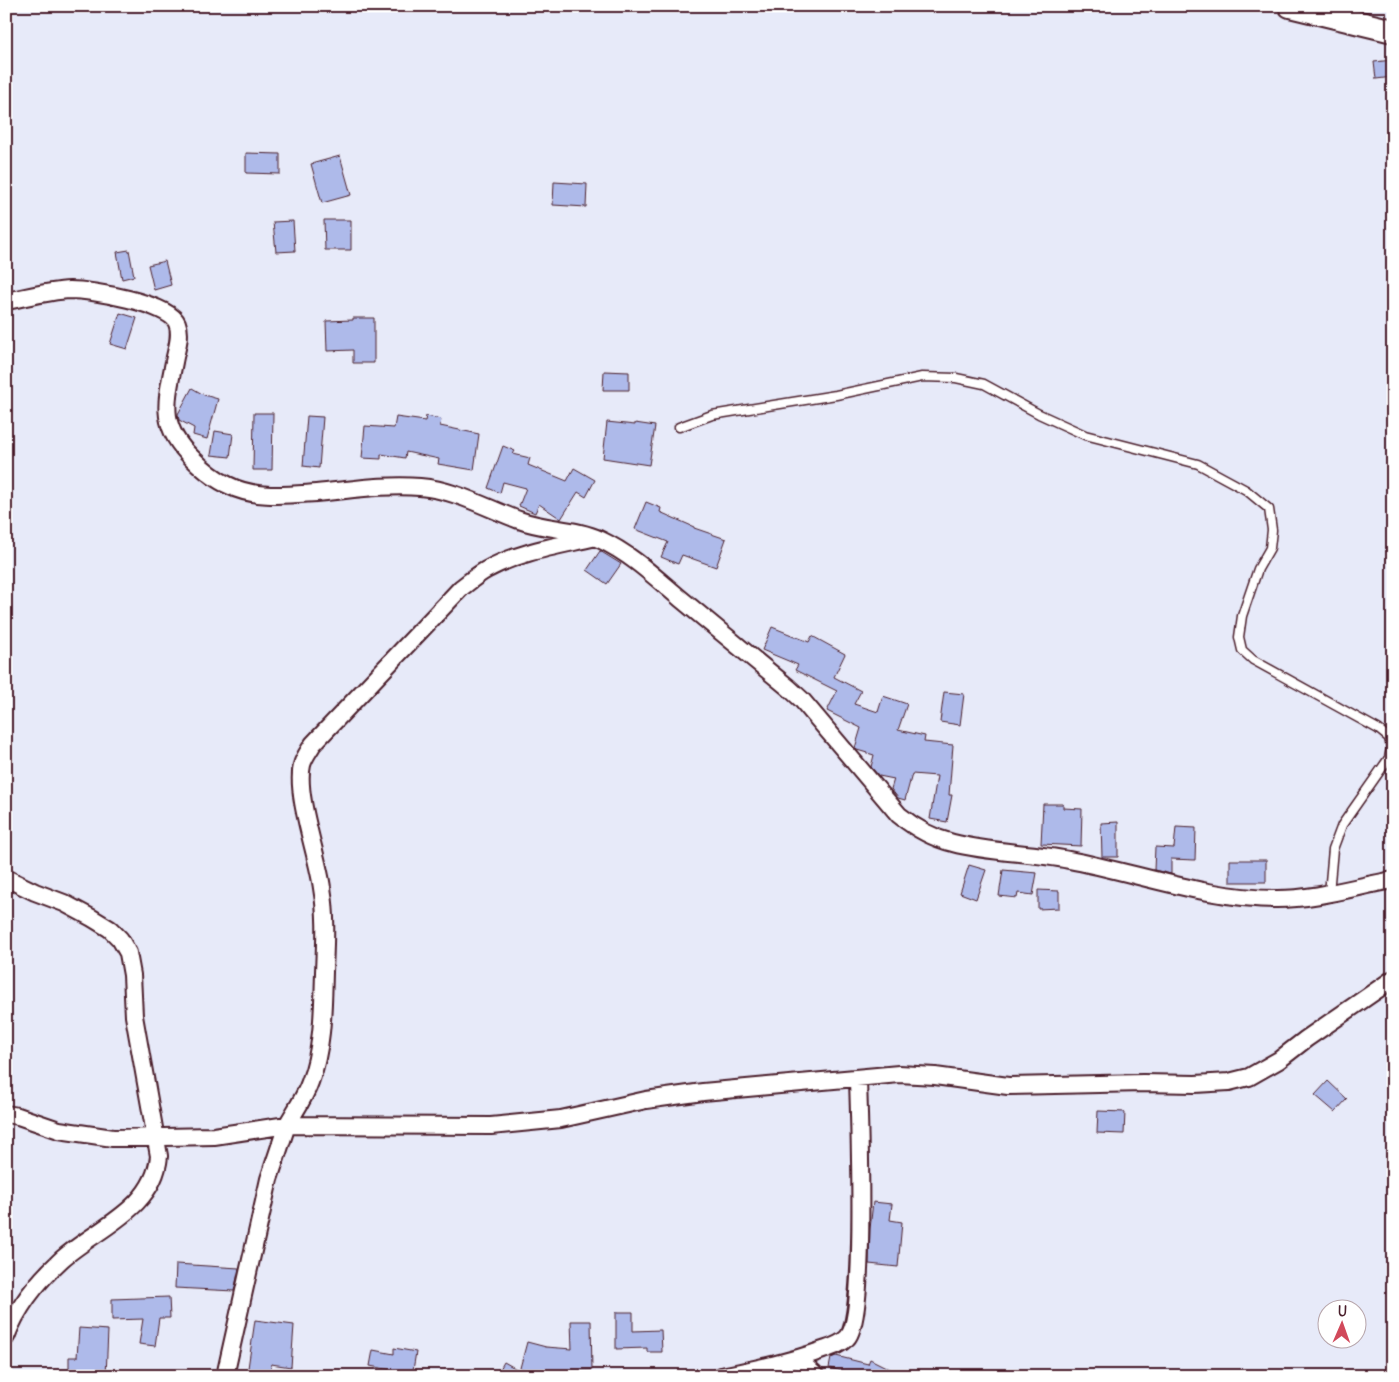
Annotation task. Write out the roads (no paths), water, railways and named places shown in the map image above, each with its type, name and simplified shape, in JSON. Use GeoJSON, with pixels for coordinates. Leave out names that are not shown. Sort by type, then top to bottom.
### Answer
{"type":"FeatureCollection","features":[{"type":"Feature","properties":{"kind":"main road"},"geometry":{"type":"LineString","coordinates":[[1290,6],[1393,31]]}},
{"type":"Feature","properties":{"kind":"street"},"geometry":{"type":"LineString","coordinates":[[6,300],[68,290],[88,291],[155,307],[173,317],[177,324],[179,335],[167,400],[170,429],[174,438],[184,450],[207,472],[226,485],[244,492],[269,495],[390,487],[439,489],[457,494],[522,522],[571,530],[594,537],[638,563],[789,688],[801,699],[900,815],[914,827],[953,843],[1067,859],[1229,895],[1252,898],[1309,897],[1393,880]]}},
{"type":"Feature","properties":{"kind":"street"},"geometry":{"type":"LineString","coordinates":[[225,1376],[269,1179],[287,1125],[310,1081],[318,1054],[323,1007],[325,942],[322,888],[302,786],[302,764],[313,744],[461,588],[488,569],[510,559],[594,537]]}},
{"type":"Feature","properties":{"kind":"street"},"geometry":{"type":"LineString","coordinates":[[6,878],[34,892],[64,903],[110,929],[120,939],[128,953],[132,975],[134,1016],[159,1156],[158,1169],[143,1196],[122,1216],[63,1258],[33,1289],[6,1337]]}},
{"type":"Feature","properties":{"kind":"street"},"geometry":{"type":"LineString","coordinates":[[6,1114],[18,1116],[59,1130],[113,1138],[157,1138],[214,1136],[287,1125],[491,1126],[561,1119],[646,1100],[703,1092],[899,1074],[935,1076],[1008,1086],[1229,1082],[1249,1077],[1279,1060],[1393,979]]}},
{"type":"Feature","properties":{"kind":"street"},"geometry":{"type":"LineString","coordinates":[[720,1376],[798,1359],[841,1343],[849,1336],[859,1280],[860,1174],[858,1079]]}},
{"type":"Feature","properties":{"kind":"street"},"geometry":{"type":"LineString","coordinates":[[798,1359],[816,1376]]}},
{"type":"Feature","properties":{"kind":"lane"},"geometry":{"type":"LineString","coordinates":[[678,426],[712,415],[836,395],[922,377],[956,378],[984,384],[1039,414],[1085,435],[1198,464],[1246,490],[1269,509],[1272,530],[1270,548],[1258,569],[1242,616],[1240,637],[1242,650],[1254,660],[1389,738],[1391,748],[1389,758],[1342,825],[1333,849],[1329,893]]}}]}
